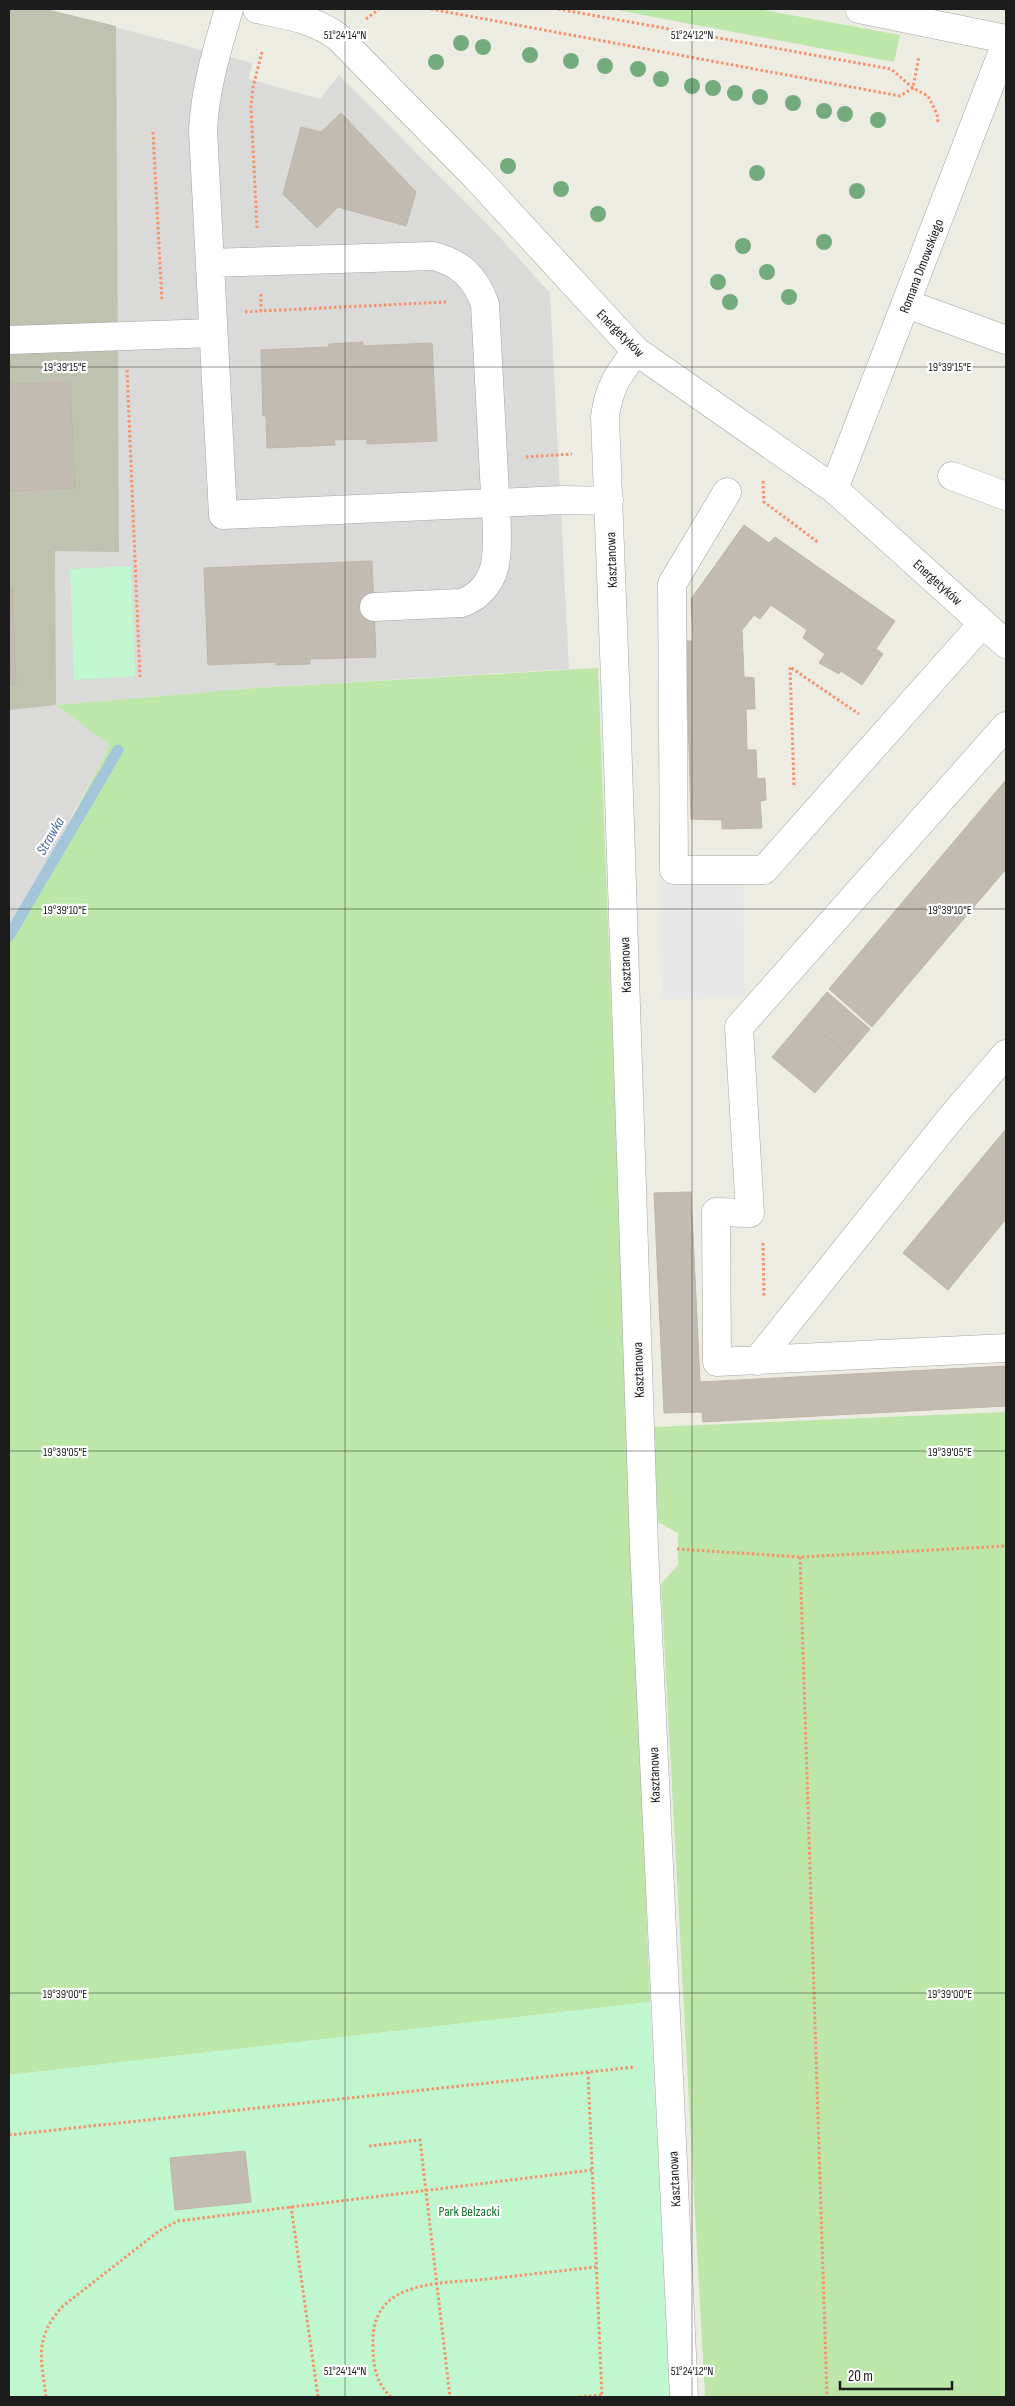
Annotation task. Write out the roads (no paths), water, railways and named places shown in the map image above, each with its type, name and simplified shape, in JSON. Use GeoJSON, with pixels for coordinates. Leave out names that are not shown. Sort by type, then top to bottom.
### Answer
{"type":"FeatureCollection","features":[{"type":"Feature","properties":{"kind":"street"},"geometry":{"type":"LineString","coordinates":[[229,9],[216,54],[204,111],[203,130],[223,515],[495,503],[609,501]]}},
{"type":"Feature","properties":{"kind":"street","name":"Energetyków"},"geometry":{"type":"LineString","coordinates":[[257,9],[308,20],[325,27],[338,37],[475,176],[636,351],[834,489],[1006,644]]}},
{"type":"Feature","properties":{"kind":"street"},"geometry":{"type":"LineString","coordinates":[[859,9],[1006,39]]}},
{"type":"Feature","properties":{"kind":"street","name":"Romana Dmowskiego"},"geometry":{"type":"LineString","coordinates":[[834,489],[907,304],[1006,43]]}},
{"type":"Feature","properties":{"kind":"street"},"geometry":{"type":"LineString","coordinates":[[210,263],[433,256],[448,260],[472,277],[485,304],[495,503],[496,559],[490,578],[479,594],[461,603],[374,607]]}},
{"type":"Feature","properties":{"kind":"street"},"geometry":{"type":"LineString","coordinates":[[907,304],[1006,340]]}},
{"type":"Feature","properties":{"kind":"street"},"geometry":{"type":"LineString","coordinates":[[9,340],[213,333]]}},
{"type":"Feature","properties":{"kind":"street","name":"Kasztanowa"},"geometry":{"type":"LineString","coordinates":[[636,351],[614,379],[606,402],[604,417],[609,501],[644,1558],[684,2397]]}},
{"type":"Feature","properties":{"kind":"street"},"geometry":{"type":"LineString","coordinates":[[952,476],[1006,496]]}},
{"type":"Feature","properties":{"kind":"street"},"geometry":{"type":"LineString","coordinates":[[728,492],[672,584],[674,870],[764,870],[983,623]]}},
{"type":"Feature","properties":{"kind":"street"},"geometry":{"type":"LineString","coordinates":[[1006,726],[739,1027],[750,1213],[716,1212],[717,1362],[1006,1348]]}},
{"type":"Feature","properties":{"kind":"street"},"geometry":{"type":"LineString","coordinates":[[758,1361],[950,1119],[1006,1054]]}},
{"type":"Feature","properties":{"kind":"waterway","name":"Strawka"},"geometry":{"type":"LineString","coordinates":[[9,936],[118,750]]}},
{"type":"Feature","properties":{"kind":"park label","name":"Park Belzacki"},"geometry":{"type":"Point","coordinates":[469,2211]}}]}
